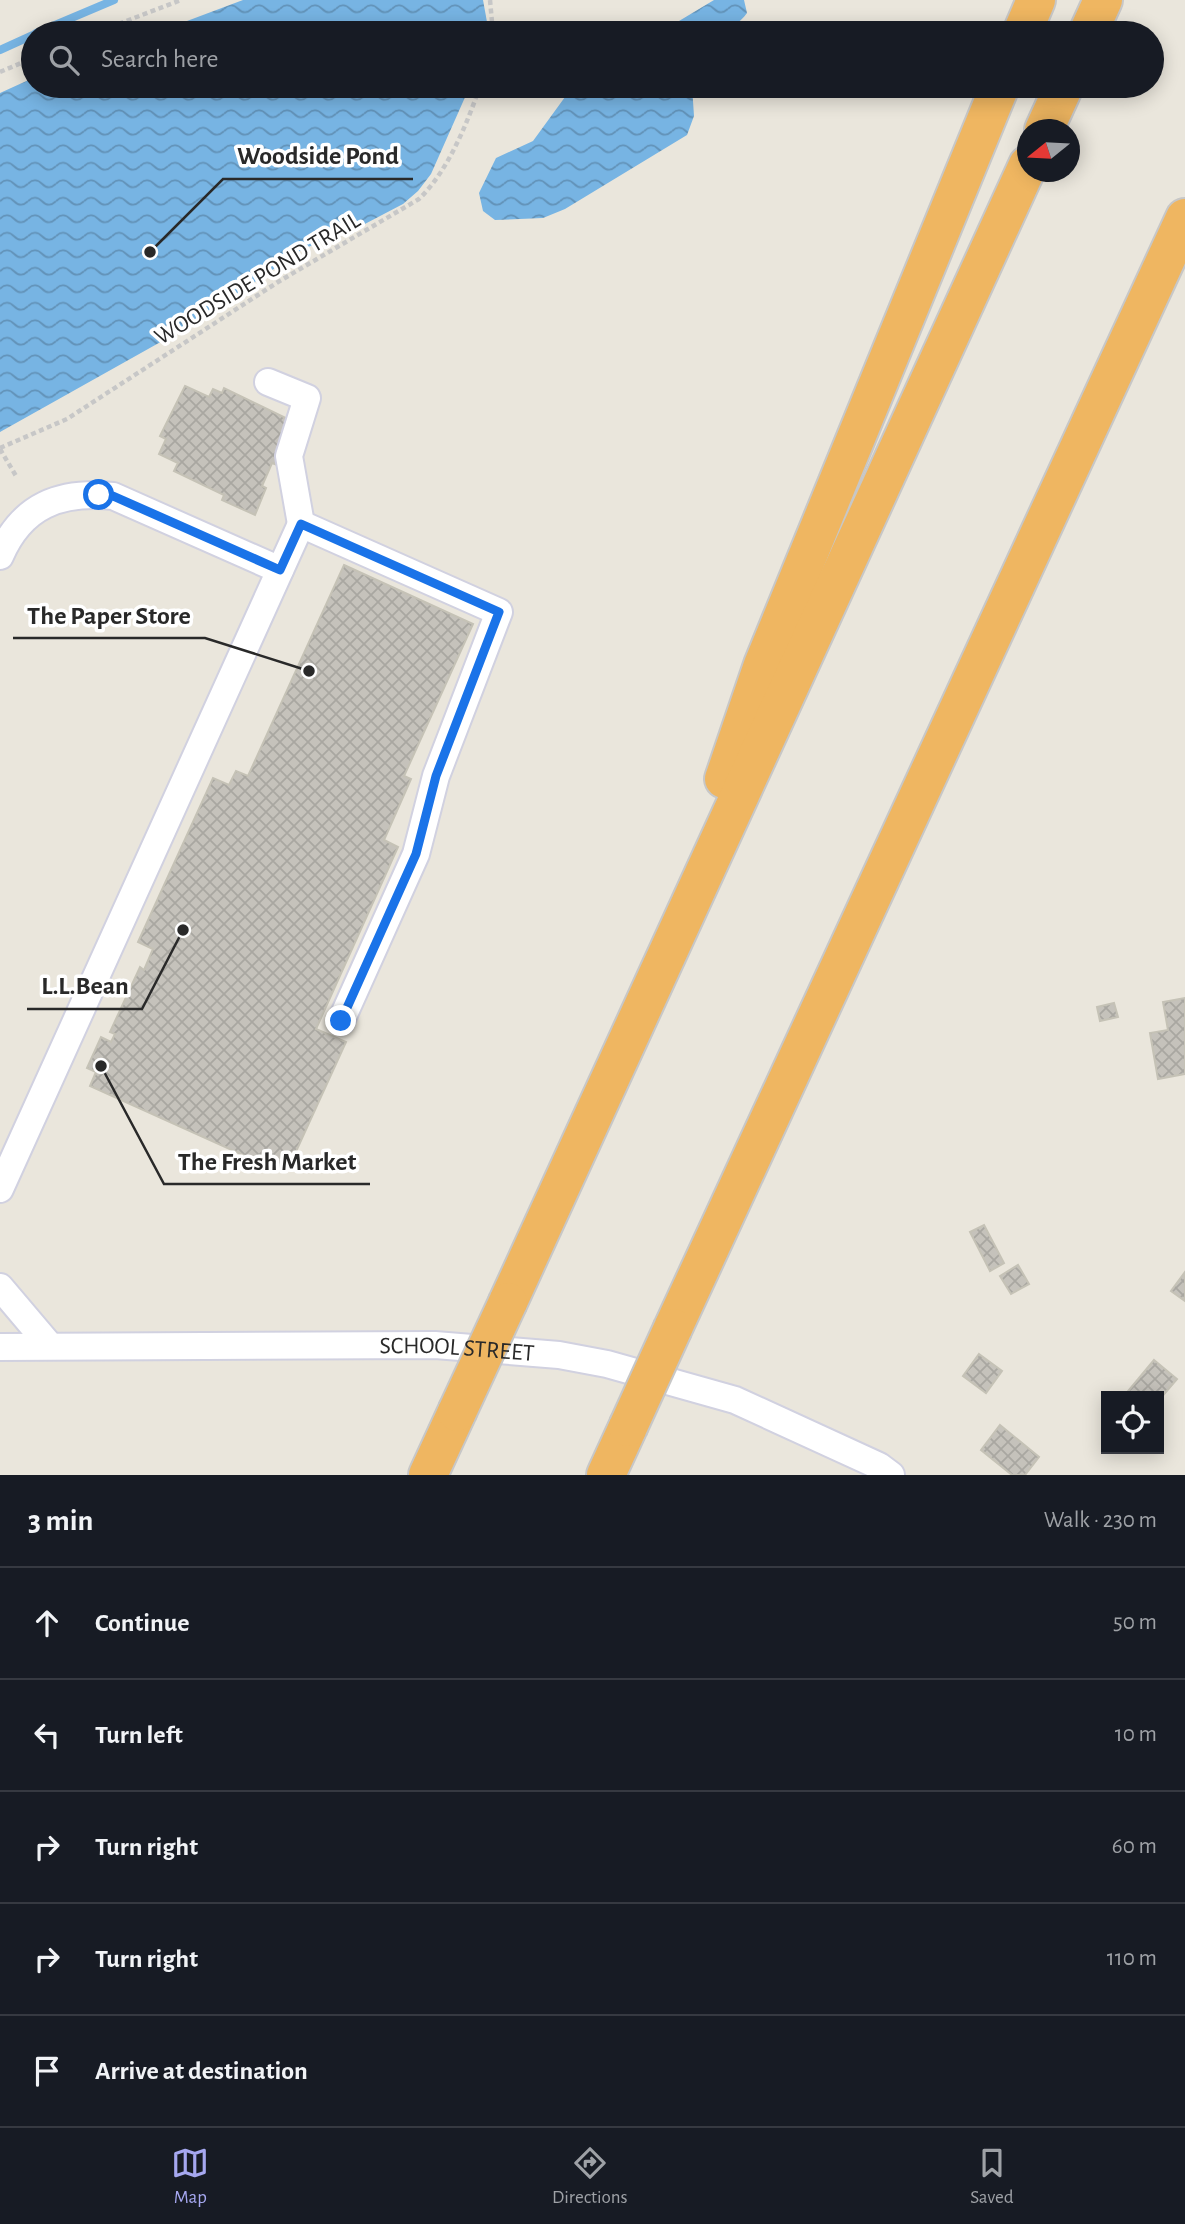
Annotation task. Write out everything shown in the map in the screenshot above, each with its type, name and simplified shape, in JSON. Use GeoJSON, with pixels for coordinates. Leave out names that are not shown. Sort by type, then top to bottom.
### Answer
{"type":"FeatureCollection","features":[{"type":"Feature","properties":{"kind":"highway"},"geometry":{"type":"LineString","coordinates":[[1027,21],[1036,0]]}},
{"type":"Feature","properties":{"kind":"highway"},"geometry":{"type":"LineString","coordinates":[[1093,21],[1103,0]]}},
{"type":"Feature","properties":{"kind":"highway"},"geometry":{"type":"LineString","coordinates":[[653,988],[763,665],[995,98]]}},
{"type":"Feature","properties":{"kind":"highway"},"geometry":{"type":"LineString","coordinates":[[1049,119],[1059,98]]}},
{"type":"Feature","properties":{"kind":"highway"},"geometry":{"type":"LineString","coordinates":[[428,1475],[1019,182]]}},
{"type":"Feature","properties":{"kind":"highway"},"geometry":{"type":"LineString","coordinates":[[606,1475],[1185,218]]}},
{"type":"Feature","properties":{"kind":"street"},"geometry":{"type":"LineString","coordinates":[[0,1189],[301,524],[289,456],[307,398],[268,382]]}},
{"type":"Feature","properties":{"kind":"street"},"geometry":{"type":"LineString","coordinates":[[0,556],[21,520],[58,499],[83,493],[113,496],[280,570]]}},
{"type":"Feature","properties":{"kind":"street"},"geometry":{"type":"LineString","coordinates":[[301,524],[499,612],[436,776],[416,854],[341,1021]]}},
{"type":"Feature","properties":{"kind":"street"},"geometry":{"type":"LineString","coordinates":[[0,1287],[21,1316],[50,1346]]}},
{"type":"Feature","properties":{"kind":"street","name":"SCHOOL STREET"},"geometry":{"type":"LineString","coordinates":[[0,1347],[435,1345],[559,1355],[607,1364],[735,1400],[879,1466],[891,1475]]}},
{"type":"Feature","properties":{"kind":"path"},"geometry":{"type":"LineString","coordinates":[[126,21],[181,0]]}},
{"type":"Feature","properties":{"kind":"path"},"geometry":{"type":"LineString","coordinates":[[490,0],[492,21]]}},
{"type":"Feature","properties":{"kind":"path"},"geometry":{"type":"LineString","coordinates":[[0,72],[21,63]]}},
{"type":"Feature","properties":{"kind":"path","name":"WOODSIDE POND TRAIL"},"geometry":{"type":"LineString","coordinates":[[0,449],[67,419],[278,282],[419,200],[432,187],[474,98]]}},
{"type":"Feature","properties":{"kind":"path"},"geometry":{"type":"LineString","coordinates":[[0,449],[16,476]]}},
{"type":"Feature","properties":{"kind":"water"},"geometry":{"type":"Polygon","coordinates":[[[243,0],[483,0],[487,21],[187,21],[243,0]]]}},
{"type":"Feature","properties":{"kind":"water"},"geometry":{"type":"Polygon","coordinates":[[[714,0],[744,0],[747,13],[740,21],[679,21],[714,0]]]}},
{"type":"Feature","properties":{"kind":"water"},"geometry":{"type":"Polygon","coordinates":[[[21,83],[21,98],[465,98],[431,174],[403,204],[361,226],[303,249],[198,321],[0,432],[0,93],[21,83]]]}},
{"type":"Feature","properties":{"kind":"water"},"geometry":{"type":"Polygon","coordinates":[[[564,98],[693,98],[694,116],[687,135],[565,209],[543,218],[495,220],[483,211],[479,193],[496,158],[533,141],[564,98]]]}},
{"type":"Feature","properties":{"kind":"building"},"geometry":{"type":"Polygon","coordinates":[[[185,386],[209,397],[213,389],[222,393],[224,388],[294,422],[277,465],[272,463],[262,486],[266,488],[255,515],[222,500],[224,495],[174,471],[178,463],[159,454],[166,439],[160,436],[185,386]]]}},
{"type":"Feature","properties":{"kind":"building"},"geometry":{"type":"Polygon","coordinates":[[[344,565],[473,624],[404,776],[411,779],[384,840],[398,847],[316,1029],[346,1042],[289,1167],[276,1170],[90,1086],[96,1072],[87,1068],[101,1037],[111,1042],[115,1034],[110,1032],[140,967],[144,970],[153,949],[138,942],[213,778],[229,785],[236,771],[248,776],[344,565]]]}},
{"type":"Feature","properties":{"kind":"building"},"geometry":{"type":"Polygon","coordinates":[[[1185,998],[1185,1074],[1158,1079],[1150,1033],[1168,1030],[1163,1002],[1185,998]]]}},
{"type":"Feature","properties":{"kind":"building"},"geometry":{"type":"Polygon","coordinates":[[[1114,1003],[1118,1017],[1100,1021],[1097,1007],[1114,1003]]]}},
{"type":"Feature","properties":{"kind":"building"},"geometry":{"type":"Polygon","coordinates":[[[984,1225],[1004,1263],[990,1271],[970,1232],[984,1225]]]}},
{"type":"Feature","properties":{"kind":"building"},"geometry":{"type":"Polygon","coordinates":[[[1018,1265],[1029,1284],[1011,1294],[1000,1276],[1018,1265]]]}},
{"type":"Feature","properties":{"kind":"building"},"geometry":{"type":"Polygon","coordinates":[[[1185,1272],[1185,1301],[1171,1291],[1185,1272]]]}},
{"type":"Feature","properties":{"kind":"building"},"geometry":{"type":"Polygon","coordinates":[[[979,1354],[1002,1371],[986,1393],[963,1376],[979,1354]]]}},
{"type":"Feature","properties":{"kind":"building"},"geometry":{"type":"Polygon","coordinates":[[[1154,1360],[1177,1379],[1164,1394],[1164,1391],[1128,1391],[1154,1360]]]}},
{"type":"Feature","properties":{"kind":"building"},"geometry":{"type":"Polygon","coordinates":[[[1000,1425],[1039,1457],[1025,1475],[1012,1475],[981,1450],[1000,1425]]]}},
{"type":"Feature","properties":{"kind":"waterway"},"geometry":{"type":"LineString","coordinates":[[64,21],[114,0]]}},
{"type":"Feature","properties":{"kind":"waterway"},"geometry":{"type":"LineString","coordinates":[[0,50],[21,40]]}},
{"type":"Feature","properties":{"kind":"place","name":"Woodside Pond"},"geometry":{"type":"Point","coordinates":[150,252]}},
{"type":"Feature","properties":{"kind":"place","name":"The Paper Store"},"geometry":{"type":"Point","coordinates":[309,671]}},
{"type":"Feature","properties":{"kind":"place","name":"L.L.Bean"},"geometry":{"type":"Point","coordinates":[183,930]}},
{"type":"Feature","properties":{"kind":"place","name":"The Fresh Market"},"geometry":{"type":"Point","coordinates":[101,1066]}},
{"type":"Feature","properties":{"kind":"route"},"geometry":{"type":"LineString","coordinates":[[99,495],[113,496],[280,570],[301,524],[499,612],[436,776],[416,854],[341,1021]]}}]}
